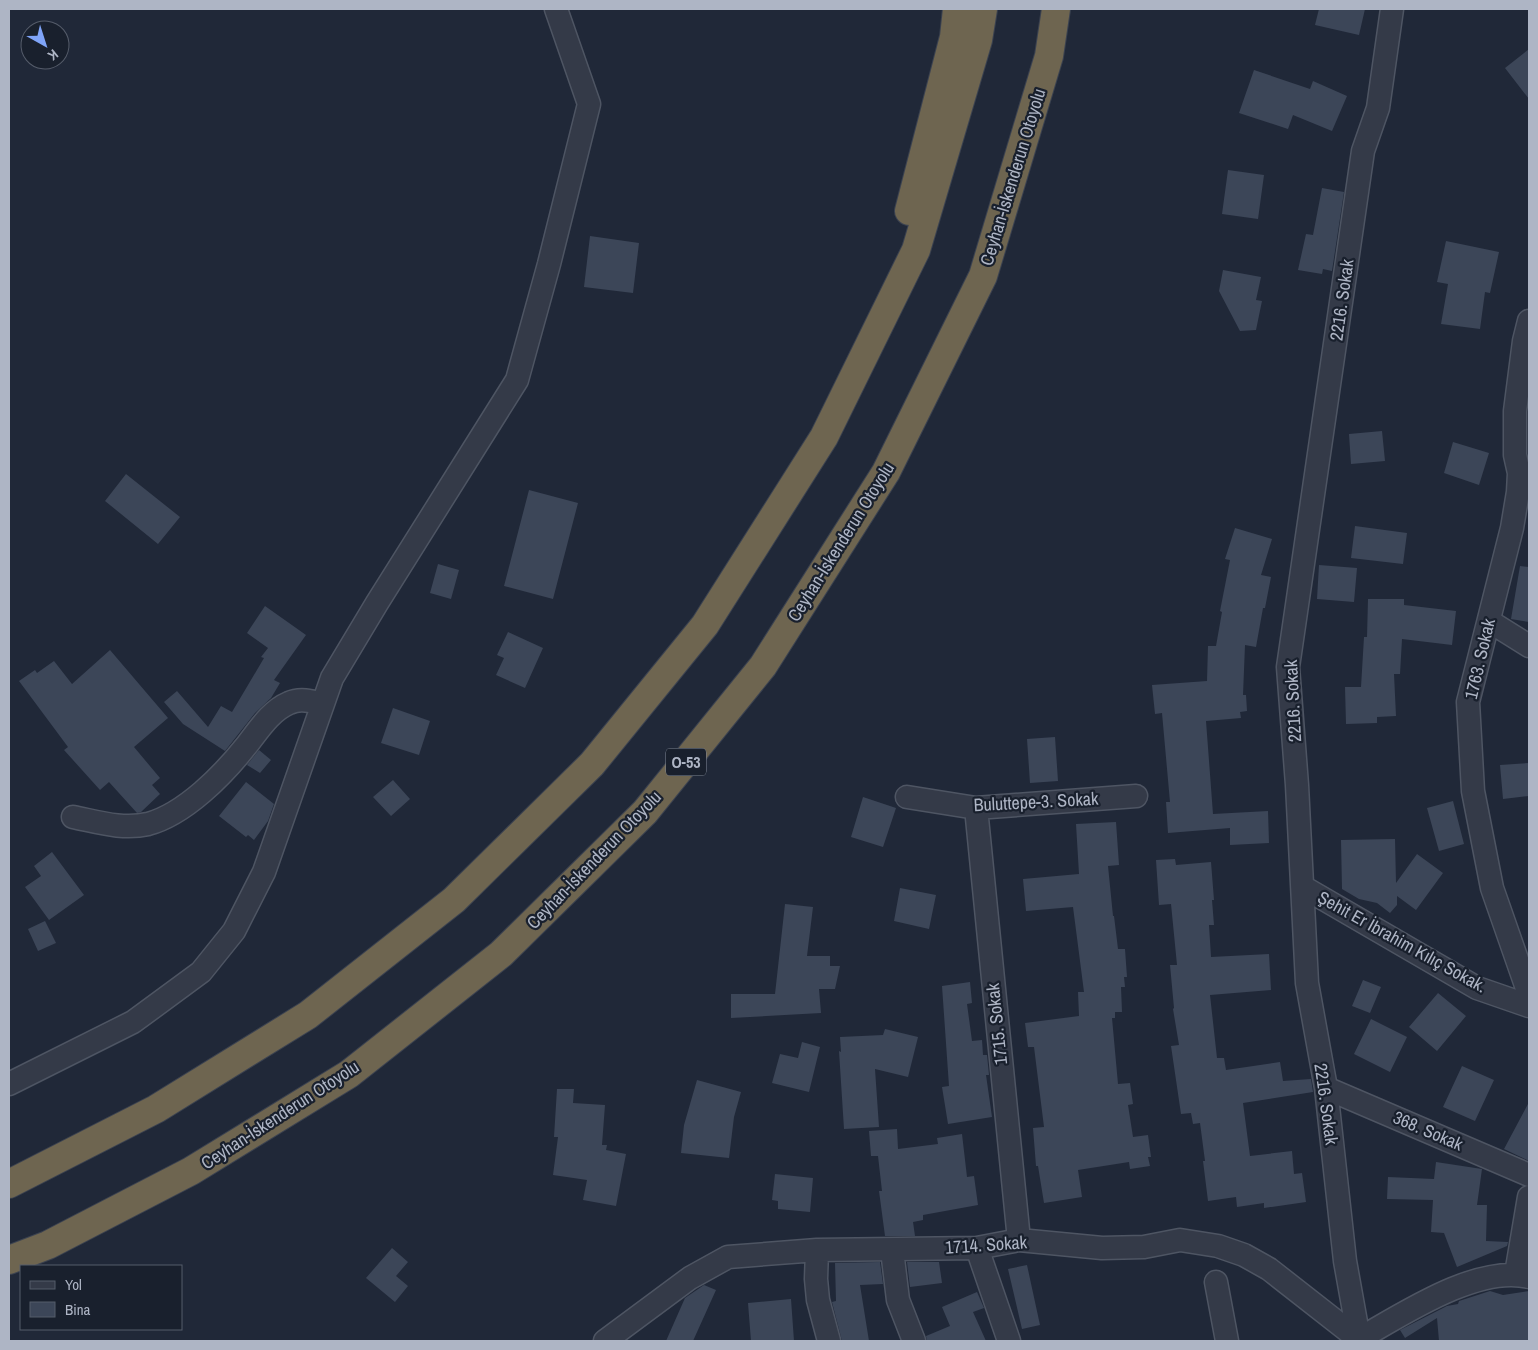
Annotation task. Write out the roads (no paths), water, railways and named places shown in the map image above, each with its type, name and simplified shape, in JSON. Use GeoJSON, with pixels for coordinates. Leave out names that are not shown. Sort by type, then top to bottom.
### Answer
{"type":"FeatureCollection","features":[{"type":"Feature","properties":{"kind":"highway"},"geometry":{"type":"LineString","coordinates":[[824,437],[902,238],[954,37],[957,9]]}},
{"type":"Feature","properties":{"kind":"highway"},"geometry":{"type":"LineString","coordinates":[[9,1184],[156,1109],[308,1014],[454,900],[592,764],[705,625],[824,437],[916,250],[978,40],[983,9]]}},
{"type":"Feature","properties":{"kind":"highway","name":"Ceyhan-İskenderun Otoyolu"},"geometry":{"type":"LineString","coordinates":[[9,1260],[48,1245],[191,1172],[349,1074],[501,954],[645,812],[764,666],[886,472],[983,276],[1049,56],[1056,9]]}},
{"type":"Feature","properties":{"kind":"highway"},"geometry":{"type":"LineString","coordinates":[[983,276],[1061,57],[1070,9]]}},
{"type":"Feature","properties":{"kind":"street"},"geometry":{"type":"LineString","coordinates":[[9,1084],[133,1022],[201,972],[234,931],[264,872],[332,678],[517,380],[549,264],[589,104],[556,9]]}},
{"type":"Feature","properties":{"kind":"street","name":"2216. Sokak"},"geometry":{"type":"LineString","coordinates":[[1360,1340],[1345,1261],[1326,1088],[1307,983],[1297,785],[1288,667],[1363,151],[1378,108],[1392,9]]}},
{"type":"Feature","properties":{"kind":"street","name":"1763. Sokak"},"geometry":{"type":"LineString","coordinates":[[1529,321],[1524,341],[1515,411],[1514,455],[1519,473],[1518,492],[1512,528],[1468,702],[1473,791],[1492,888],[1529,994]]}},
{"type":"Feature","properties":{"kind":"street"},"geometry":{"type":"LineString","coordinates":[[1489,621],[1529,646]]}},
{"type":"Feature","properties":{"kind":"street"},"geometry":{"type":"LineString","coordinates":[[73,817],[127,826],[148,824],[171,815],[215,780],[280,707],[300,700],[310,700],[322,704]]}},
{"type":"Feature","properties":{"kind":"street","name":"Buluttepe-3. Sokak"},"geometry":{"type":"LineString","coordinates":[[907,797],[976,808],[1136,796]]}},
{"type":"Feature","properties":{"kind":"street","name":"1715. Sokak"},"geometry":{"type":"LineString","coordinates":[[976,808],[1018,1240]]}},
{"type":"Feature","properties":{"kind":"street","name":"Şehit Er İbrahim Kılıç Sokak."},"geometry":{"type":"LineString","coordinates":[[1303,887],[1477,988],[1529,1006]]}},
{"type":"Feature","properties":{"kind":"street","name":"368. Sokak"},"geometry":{"type":"LineString","coordinates":[[1326,1088],[1529,1175]]}},
{"type":"Feature","properties":{"kind":"street"},"geometry":{"type":"LineString","coordinates":[[1360,1340],[1438,1294],[1491,1276],[1523,1275],[1529,1197]]}},
{"type":"Feature","properties":{"kind":"street","name":"1714. Sokak"},"geometry":{"type":"LineString","coordinates":[[605,1341],[690,1278],[728,1257],[817,1250],[977,1248],[1018,1240],[1102,1248],[1144,1247],[1180,1240],[1218,1246],[1244,1255],[1270,1269],[1360,1340]]}},
{"type":"Feature","properties":{"kind":"street"},"geometry":{"type":"LineString","coordinates":[[977,1248],[1009,1341]]}},
{"type":"Feature","properties":{"kind":"street"},"geometry":{"type":"LineString","coordinates":[[817,1250],[816,1279],[818,1300],[829,1341]]}},
{"type":"Feature","properties":{"kind":"street"},"geometry":{"type":"LineString","coordinates":[[892,1250],[898,1300],[914,1341]]}},
{"type":"Feature","properties":{"kind":"street"},"geometry":{"type":"LineString","coordinates":[[1216,1282],[1227,1341]]}}]}
